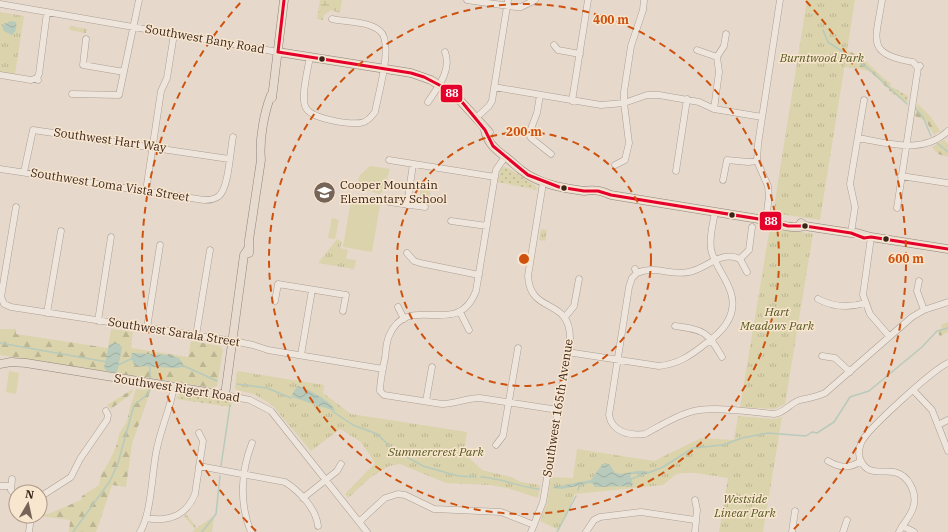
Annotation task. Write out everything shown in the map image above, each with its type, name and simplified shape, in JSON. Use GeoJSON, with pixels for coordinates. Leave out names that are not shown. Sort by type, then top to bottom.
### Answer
{"type":"FeatureCollection","features":[{"type":"Feature","properties":{"kind":"main road"},"geometry":{"type":"LineString","coordinates":[[225,394],[237,312],[238,293],[244,255],[248,249],[261,160],[260,151],[278,52],[284,0]]}},
{"type":"Feature","properties":{"kind":"main road","name":"Southwest Bany Road"},"geometry":{"type":"LineString","coordinates":[[278,52],[411,73],[440,84],[464,103],[485,130],[490,132],[505,157],[526,174],[543,183],[584,191],[588,194],[605,197],[611,195],[768,220],[775,224],[800,228],[805,226],[851,233],[857,232],[871,237],[948,249]]}},
{"type":"Feature","properties":{"kind":"main road","name":"Southwest Rigert Road"},"geometry":{"type":"LineString","coordinates":[[0,364],[11,362],[26,363],[225,394]]}},
{"type":"Feature","properties":{"kind":"street"},"geometry":{"type":"LineString","coordinates":[[19,8],[21,0]]}},
{"type":"Feature","properties":{"kind":"street"},"geometry":{"type":"LineString","coordinates":[[72,94],[119,95],[135,27],[139,0]]}},
{"type":"Feature","properties":{"kind":"street"},"geometry":{"type":"LineString","coordinates":[[467,0],[507,3],[521,7],[535,0]]}},
{"type":"Feature","properties":{"kind":"street"},"geometry":{"type":"LineString","coordinates":[[572,100],[588,0]]}},
{"type":"Feature","properties":{"kind":"street"},"geometry":{"type":"LineString","coordinates":[[615,164],[625,160],[629,148],[624,103],[631,46],[643,10],[644,0]]}},
{"type":"Feature","properties":{"kind":"street"},"geometry":{"type":"LineString","coordinates":[[768,220],[768,186],[757,161],[762,117],[780,0]]}},
{"type":"Feature","properties":{"kind":"street"},"geometry":{"type":"LineString","coordinates":[[882,0],[876,37],[878,46],[884,54],[893,58],[913,62],[919,67],[905,146],[898,208]]}},
{"type":"Feature","properties":{"kind":"street"},"geometry":{"type":"LineString","coordinates":[[476,118],[489,106],[494,87],[507,3]]}},
{"type":"Feature","properties":{"kind":"street","name":"Southwest Bany Road"},"geometry":{"type":"LineString","coordinates":[[0,4],[278,52]]}},
{"type":"Feature","properties":{"kind":"street"},"geometry":{"type":"LineString","coordinates":[[0,75],[31,80],[37,79],[39,74],[47,12]]}},
{"type":"Feature","properties":{"kind":"street"},"geometry":{"type":"LineString","coordinates":[[310,56],[304,102],[306,108],[311,114],[321,118],[357,124],[365,122],[371,117],[375,112],[387,47],[386,40],[381,31],[372,26],[332,19]]}},
{"type":"Feature","properties":{"kind":"street"},"geometry":{"type":"LineString","coordinates":[[146,191],[162,91],[167,78],[174,34]]}},
{"type":"Feature","properties":{"kind":"street"},"geometry":{"type":"LineString","coordinates":[[714,109],[719,72],[717,57],[724,46],[726,34]]}},
{"type":"Feature","properties":{"kind":"street"},"geometry":{"type":"LineString","coordinates":[[86,39],[83,65],[124,72]]}},
{"type":"Feature","properties":{"kind":"street"},"geometry":{"type":"LineString","coordinates":[[554,45],[558,50],[580,54]]}},
{"type":"Feature","properties":{"kind":"street"},"geometry":{"type":"LineString","coordinates":[[697,50],[717,57]]}},
{"type":"Feature","properties":{"kind":"street"},"geometry":{"type":"LineString","coordinates":[[428,102],[446,72],[448,60],[445,52]]}},
{"type":"Feature","properties":{"kind":"street"},"geometry":{"type":"LineString","coordinates":[[494,87],[601,105],[624,103],[647,95],[687,99],[699,102],[714,109],[762,117]]}},
{"type":"Feature","properties":{"kind":"street"},"geometry":{"type":"LineString","coordinates":[[540,95],[537,113],[529,134],[531,138],[551,154]]}},
{"type":"Feature","properties":{"kind":"street"},"geometry":{"type":"LineString","coordinates":[[676,171],[687,99]]}},
{"type":"Feature","properties":{"kind":"street"},"geometry":{"type":"LineString","coordinates":[[851,233],[855,207],[850,188],[864,100]]}},
{"type":"Feature","properties":{"kind":"street","name":"Southwest Hart Way"},"geometry":{"type":"LineString","coordinates":[[24,172],[33,130],[153,146],[229,159]]}},
{"type":"Feature","properties":{"kind":"street"},"geometry":{"type":"LineString","coordinates":[[858,138],[905,146],[919,146],[946,133]]}},
{"type":"Feature","properties":{"kind":"street"},"geometry":{"type":"LineString","coordinates":[[229,159],[232,137]]}},
{"type":"Feature","properties":{"kind":"street"},"geometry":{"type":"LineString","coordinates":[[505,157],[498,166],[495,177],[479,275],[476,291],[472,300],[460,312],[448,316],[421,314],[404,319],[389,336],[380,387],[381,394],[426,402],[450,404],[470,398],[480,398],[558,410]]}},
{"type":"Feature","properties":{"kind":"street","name":"Southwest Loma Vista Street"},"geometry":{"type":"LineString","coordinates":[[0,168],[212,200],[219,196],[225,187],[229,159]]}},
{"type":"Feature","properties":{"kind":"street"},"geometry":{"type":"LineString","coordinates":[[389,160],[495,177]]}},
{"type":"Feature","properties":{"kind":"street"},"geometry":{"type":"LineString","coordinates":[[723,180],[726,160],[748,162],[757,161]]}},
{"type":"Feature","properties":{"kind":"street"},"geometry":{"type":"LineString","coordinates":[[407,204],[413,164]]}},
{"type":"Feature","properties":{"kind":"street"},"geometry":{"type":"LineString","coordinates":[[901,176],[947,182]]}},
{"type":"Feature","properties":{"kind":"street"},"geometry":{"type":"LineString","coordinates":[[543,183],[528,276],[528,285],[535,298],[566,317],[574,306],[579,278]]}},
{"type":"Feature","properties":{"kind":"street"},"geometry":{"type":"LineString","coordinates":[[389,202],[425,208]]}},
{"type":"Feature","properties":{"kind":"street"},"geometry":{"type":"LineString","coordinates":[[2,270],[16,207]]}},
{"type":"Feature","properties":{"kind":"street"},"geometry":{"type":"LineString","coordinates":[[567,352],[659,366],[686,359],[712,340],[726,325],[732,309],[732,294],[715,260],[711,248],[711,236],[716,212]]}},
{"type":"Feature","properties":{"kind":"street"},"geometry":{"type":"LineString","coordinates":[[451,221],[487,226]]}},
{"type":"Feature","properties":{"kind":"street"},"geometry":{"type":"LineString","coordinates":[[752,227],[749,250],[740,258],[725,256],[693,271],[683,273],[653,269],[636,271],[629,287],[610,407],[610,421],[620,431],[638,435],[645,434],[686,414],[698,410],[778,414],[800,400],[812,398],[825,393],[912,317],[924,310],[948,302]]}},
{"type":"Feature","properties":{"kind":"street"},"geometry":{"type":"LineString","coordinates":[[47,313],[61,230]]}},
{"type":"Feature","properties":{"kind":"street"},"geometry":{"type":"LineString","coordinates":[[98,320],[111,237]]}},
{"type":"Feature","properties":{"kind":"street"},"geometry":{"type":"LineString","coordinates":[[871,237],[863,288],[865,303],[870,314],[889,336]]}},
{"type":"Feature","properties":{"kind":"street"},"geometry":{"type":"LineString","coordinates":[[147,328],[160,244]]}},
{"type":"Feature","properties":{"kind":"street"},"geometry":{"type":"LineString","coordinates":[[196,336],[210,250]]}},
{"type":"Feature","properties":{"kind":"street"},"geometry":{"type":"LineString","coordinates":[[407,253],[414,261],[420,263],[479,275]]}},
{"type":"Feature","properties":{"kind":"street"},"geometry":{"type":"LineString","coordinates":[[740,258],[746,272]]}},
{"type":"Feature","properties":{"kind":"street","name":"Southwest Sarala Street"},"geometry":{"type":"LineString","coordinates":[[2,270],[1,297],[4,304],[11,307],[253,344],[268,350],[383,369]]}},
{"type":"Feature","properties":{"kind":"street"},"geometry":{"type":"LineString","coordinates":[[918,281],[917,291],[924,310]]}},
{"type":"Feature","properties":{"kind":"street"},"geometry":{"type":"LineString","coordinates":[[275,301],[278,284],[346,295],[343,311]]}},
{"type":"Feature","properties":{"kind":"street"},"geometry":{"type":"LineString","coordinates":[[301,355],[312,290]]}},
{"type":"Feature","properties":{"kind":"street"},"geometry":{"type":"LineString","coordinates":[[818,299],[827,304],[853,307],[865,303]]}},
{"type":"Feature","properties":{"kind":"street"},"geometry":{"type":"LineString","coordinates":[[398,307],[404,319]]}},
{"type":"Feature","properties":{"kind":"street"},"geometry":{"type":"LineString","coordinates":[[460,312],[469,330]]}},
{"type":"Feature","properties":{"kind":"street","name":"Southwest 165th Avenue"},"geometry":{"type":"LineString","coordinates":[[531,532],[543,502],[558,410],[570,330],[566,317]]}},
{"type":"Feature","properties":{"kind":"street"},"geometry":{"type":"LineString","coordinates":[[675,326],[696,329],[705,333],[712,340],[722,357]]}},
{"type":"Feature","properties":{"kind":"street"},"geometry":{"type":"LineString","coordinates":[[496,445],[503,436],[518,348]]}},
{"type":"Feature","properties":{"kind":"street"},"geometry":{"type":"LineString","coordinates":[[822,356],[836,358],[850,372]]}},
{"type":"Feature","properties":{"kind":"street"},"geometry":{"type":"LineString","coordinates":[[914,532],[901,529],[914,504],[912,487],[903,476],[894,472],[876,472],[870,470],[861,461],[859,452],[861,442],[891,410],[913,390],[933,372],[948,363]]}},
{"type":"Feature","properties":{"kind":"street"},"geometry":{"type":"LineString","coordinates":[[426,402],[432,367]]}},
{"type":"Feature","properties":{"kind":"street"},"geometry":{"type":"LineString","coordinates":[[140,532],[146,518],[156,452],[170,407],[174,387]]}},
{"type":"Feature","properties":{"kind":"street"},"geometry":{"type":"LineString","coordinates":[[913,390],[928,405],[948,451]]}},
{"type":"Feature","properties":{"kind":"street","name":"Southwest Rigert Road"},"geometry":{"type":"LineString","coordinates":[[225,394],[250,400],[267,408],[275,416],[367,532]]}},
{"type":"Feature","properties":{"kind":"street"},"geometry":{"type":"LineString","coordinates":[[48,490],[64,483],[73,474],[80,459],[107,420],[108,415],[106,410]]}},
{"type":"Feature","properties":{"kind":"street"},"geometry":{"type":"LineString","coordinates":[[938,425],[948,420]]}},
{"type":"Feature","properties":{"kind":"street"},"geometry":{"type":"LineString","coordinates":[[146,518],[169,519],[178,515],[187,508],[195,494],[203,441],[199,433]]}},
{"type":"Feature","properties":{"kind":"street"},"geometry":{"type":"LineString","coordinates":[[251,532],[244,511],[242,498],[245,474],[252,442]]}},
{"type":"Feature","properties":{"kind":"street"},"geometry":{"type":"LineString","coordinates":[[828,461],[838,466],[845,467],[861,461]]}},
{"type":"Feature","properties":{"kind":"street"},"geometry":{"type":"LineString","coordinates":[[303,498],[337,471],[341,464]]}},
{"type":"Feature","properties":{"kind":"street"},"geometry":{"type":"LineString","coordinates":[[199,466],[284,482],[293,487],[303,498],[317,517],[318,526]]}},
{"type":"Feature","properties":{"kind":"street"},"geometry":{"type":"LineString","coordinates":[[11,484],[12,479]]}},
{"type":"Feature","properties":{"kind":"street"},"geometry":{"type":"LineString","coordinates":[[359,522],[385,498],[398,494],[405,495],[434,509],[501,512],[534,525]]}},
{"type":"Feature","properties":{"kind":"street"},"geometry":{"type":"LineString","coordinates":[[695,500],[697,510],[695,532]]}},
{"type":"Feature","properties":{"kind":"street"},"geometry":{"type":"LineString","coordinates":[[792,532],[795,512]]}},
{"type":"Feature","properties":{"kind":"street"},"geometry":{"type":"LineString","coordinates":[[586,532],[594,520],[600,517],[634,513],[652,513],[695,520]]}},
{"type":"Feature","properties":{"kind":"street"},"geometry":{"type":"LineString","coordinates":[[843,532],[847,520]]}},
{"type":"Feature","properties":{"kind":"green space"},"geometry":{"type":"Polygon","coordinates":[[[320,0],[342,0],[340,13],[331,10],[324,15],[323,20],[317,19],[320,0]]]}},
{"type":"Feature","properties":{"kind":"green space","name":"Burntwood Park"},"geometry":{"type":"Polygon","coordinates":[[[807,0],[855,0],[820,220],[773,213],[807,0]]]}},
{"type":"Feature","properties":{"kind":"green space"},"geometry":{"type":"Polygon","coordinates":[[[0,12],[24,16],[15,74],[0,72],[0,12]]]}},
{"type":"Feature","properties":{"kind":"green space"},"geometry":{"type":"Polygon","coordinates":[[[70,26],[87,29],[86,33],[69,30],[70,26]]]}},
{"type":"Feature","properties":{"kind":"green space"},"geometry":{"type":"Polygon","coordinates":[[[847,51],[865,60],[880,75],[891,83],[890,89],[870,72],[844,67],[847,51]]]}},
{"type":"Feature","properties":{"kind":"green space"},"geometry":{"type":"Polygon","coordinates":[[[890,86],[908,96],[907,103],[889,91],[890,86]]]}},
{"type":"Feature","properties":{"kind":"green space"},"geometry":{"type":"Polygon","coordinates":[[[917,103],[931,117],[940,131],[934,135],[926,121],[915,116],[917,103]]]}},
{"type":"Feature","properties":{"kind":"green space"},"geometry":{"type":"Polygon","coordinates":[[[944,140],[948,144],[948,157],[938,154],[932,147],[944,140]]]}},
{"type":"Feature","properties":{"kind":"green space"},"geometry":{"type":"Polygon","coordinates":[[[370,166],[390,169],[382,193],[379,194],[356,186],[360,175],[370,166]]]}},
{"type":"Feature","properties":{"kind":"green space"},"geometry":{"type":"Polygon","coordinates":[[[503,167],[508,168],[536,186],[537,190],[498,182],[500,170],[503,167]]]}},
{"type":"Feature","properties":{"kind":"green space"},"geometry":{"type":"Polygon","coordinates":[[[421,187],[431,188],[428,205],[419,203],[421,187]]]}},
{"type":"Feature","properties":{"kind":"green space"},"geometry":{"type":"Polygon","coordinates":[[[351,200],[380,205],[372,252],[343,247],[351,200]]]}},
{"type":"Feature","properties":{"kind":"green space"},"geometry":{"type":"Polygon","coordinates":[[[332,218],[339,220],[335,239],[328,238],[332,218]]]}},
{"type":"Feature","properties":{"kind":"green space","name":"Hart Meadows Park"},"geometry":{"type":"Polygon","coordinates":[[[770,227],[813,234],[785,404],[774,409],[740,407],[770,227]]]}},
{"type":"Feature","properties":{"kind":"green space"},"geometry":{"type":"Polygon","coordinates":[[[541,229],[547,230],[545,241],[539,240],[541,229]]]}},
{"type":"Feature","properties":{"kind":"green space"},"geometry":{"type":"Polygon","coordinates":[[[337,239],[342,242],[340,248],[348,250],[346,259],[356,260],[354,269],[318,263],[337,239]]]}},
{"type":"Feature","properties":{"kind":"green space"},"geometry":{"type":"Polygon","coordinates":[[[948,322],[948,332],[940,336],[938,333],[942,329],[941,325],[948,322]]]}},
{"type":"Feature","properties":{"kind":"green space"},"geometry":{"type":"Polygon","coordinates":[[[0,329],[16,329],[16,334],[108,348],[111,329],[133,332],[131,348],[188,357],[191,341],[220,346],[223,350],[217,386],[214,388],[0,355],[0,329]]]}},
{"type":"Feature","properties":{"kind":"green space"},"geometry":{"type":"Polygon","coordinates":[[[9,371],[19,373],[16,394],[6,392],[9,371]]]}},
{"type":"Feature","properties":{"kind":"green space","name":"Summercrest Park"},"geometry":{"type":"Polygon","coordinates":[[[237,371],[324,385],[323,393],[351,414],[467,432],[464,453],[482,470],[511,477],[521,482],[540,485],[538,498],[507,488],[490,485],[446,483],[400,464],[389,466],[371,477],[348,498],[345,494],[375,463],[361,442],[340,429],[311,451],[272,405],[254,394],[236,390],[237,371]]]}},
{"type":"Feature","properties":{"kind":"green space"},"geometry":{"type":"Polygon","coordinates":[[[146,388],[151,389],[132,444],[126,487],[112,485],[96,532],[69,532],[70,520],[48,517],[48,514],[81,500],[82,496],[99,485],[101,475],[110,460],[117,444],[119,434],[127,421],[136,389],[145,390],[146,388]]]}},
{"type":"Feature","properties":{"kind":"green space"},"geometry":{"type":"Polygon","coordinates":[[[133,389],[131,394],[111,409],[107,405],[133,389]]]}},
{"type":"Feature","properties":{"kind":"green space"},"geometry":{"type":"Polygon","coordinates":[[[180,393],[232,401],[231,407],[176,399],[180,393]]]}},
{"type":"Feature","properties":{"kind":"green space","name":"Westside Linear Park"},"geometry":{"type":"Polygon","coordinates":[[[738,416],[773,419],[782,417],[763,532],[719,532],[728,478],[696,473],[681,473],[675,475],[663,485],[575,494],[559,530],[540,521],[547,503],[551,477],[573,478],[577,449],[654,461],[701,438],[734,440],[738,416]]]}},
{"type":"Feature","properties":{"kind":"green space"},"geometry":{"type":"Polygon","coordinates":[[[551,495],[569,503],[560,524],[542,516],[551,495]]]}},
{"type":"Feature","properties":{"kind":"green space"},"geometry":{"type":"Polygon","coordinates":[[[186,514],[197,528],[214,516],[212,532],[192,532],[195,529],[184,516],[186,514]]]}},
{"type":"Feature","properties":{"kind":"water"},"geometry":{"type":"Polygon","coordinates":[[[10,21],[16,22],[16,28],[12,35],[4,31],[2,26],[10,21]]]}},
{"type":"Feature","properties":{"kind":"water"},"geometry":{"type":"Polygon","coordinates":[[[114,343],[119,344],[122,348],[117,372],[108,371],[104,368],[109,345],[114,343]]]}},
{"type":"Feature","properties":{"kind":"water"},"geometry":{"type":"Polygon","coordinates":[[[132,353],[169,355],[179,358],[184,366],[178,368],[135,366],[131,358],[132,353]]]}},
{"type":"Feature","properties":{"kind":"water"},"geometry":{"type":"Polygon","coordinates":[[[297,386],[307,389],[319,396],[330,404],[335,411],[295,398],[292,395],[297,386]]]}},
{"type":"Feature","properties":{"kind":"water"},"geometry":{"type":"Polygon","coordinates":[[[606,463],[610,465],[615,473],[619,474],[640,471],[649,472],[648,474],[630,474],[633,485],[629,486],[595,487],[590,483],[562,489],[553,488],[591,480],[601,466],[606,463]]]}},
{"type":"Feature","properties":{"kind":"waterway"},"geometry":{"type":"LineString","coordinates":[[823,30],[828,42],[869,69],[907,104]]}},
{"type":"Feature","properties":{"kind":"waterway"},"geometry":{"type":"LineString","coordinates":[[915,108],[923,117],[931,136]]}},
{"type":"Feature","properties":{"kind":"waterway"},"geometry":{"type":"LineString","coordinates":[[937,143],[948,152]]}},
{"type":"Feature","properties":{"kind":"waterway"},"geometry":{"type":"LineString","coordinates":[[648,473],[663,467],[693,448],[723,445],[742,438],[768,433],[806,436],[812,432],[817,433],[834,422],[850,397],[869,391],[922,347],[937,331],[948,328]]}},
{"type":"Feature","properties":{"kind":"waterway"},"geometry":{"type":"LineString","coordinates":[[0,343],[107,362]]}},
{"type":"Feature","properties":{"kind":"waterway"},"geometry":{"type":"LineString","coordinates":[[118,365],[133,358]]}},
{"type":"Feature","properties":{"kind":"waterway"},"geometry":{"type":"LineString","coordinates":[[150,366],[150,378]]}},
{"type":"Feature","properties":{"kind":"waterway"},"geometry":{"type":"LineString","coordinates":[[184,366],[217,381]]}},
{"type":"Feature","properties":{"kind":"waterway"},"geometry":{"type":"LineString","coordinates":[[237,384],[267,388],[291,398],[294,396]]}},
{"type":"Feature","properties":{"kind":"waterway"},"geometry":{"type":"LineString","coordinates":[[73,532],[110,481],[118,463],[134,405],[148,394],[150,389]]}},
{"type":"Feature","properties":{"kind":"waterway"},"geometry":{"type":"LineString","coordinates":[[221,466],[230,405]]}},
{"type":"Feature","properties":{"kind":"waterway"},"geometry":{"type":"LineString","coordinates":[[332,411],[353,425],[377,434],[394,450],[423,466],[458,476],[476,477]]}},
{"type":"Feature","properties":{"kind":"waterway"},"geometry":{"type":"LineString","coordinates":[[629,480],[644,474]]}},
{"type":"Feature","properties":{"kind":"waterway"},"geometry":{"type":"LineString","coordinates":[[202,532],[216,514],[220,476]]}},
{"type":"Feature","properties":{"kind":"waterway"},"geometry":{"type":"LineString","coordinates":[[481,477],[539,489]]}},
{"type":"Feature","properties":{"kind":"waterway"},"geometry":{"type":"LineString","coordinates":[[578,490],[580,484]]}},
{"type":"Feature","properties":{"kind":"waterway"},"geometry":{"type":"LineString","coordinates":[[557,532],[576,496]]}},
{"type":"Feature","properties":{"kind":"transit line","name":"88"},"geometry":{"type":"LineString","coordinates":[[278,52],[284,0]]}},
{"type":"Feature","properties":{"kind":"transit line","name":"88"},"geometry":{"type":"LineString","coordinates":[[278,52],[411,73],[424,77],[445,88],[462,102],[485,130],[493,146],[528,175],[559,187],[584,191],[598,191],[611,195],[771,221],[788,226],[805,226],[851,233],[864,238],[871,237],[948,249]]}},
{"type":"Feature","properties":{"kind":"place","name":"Cooper Mountain Elementary School"},"geometry":{"type":"Point","coordinates":[324,192]}}]}
